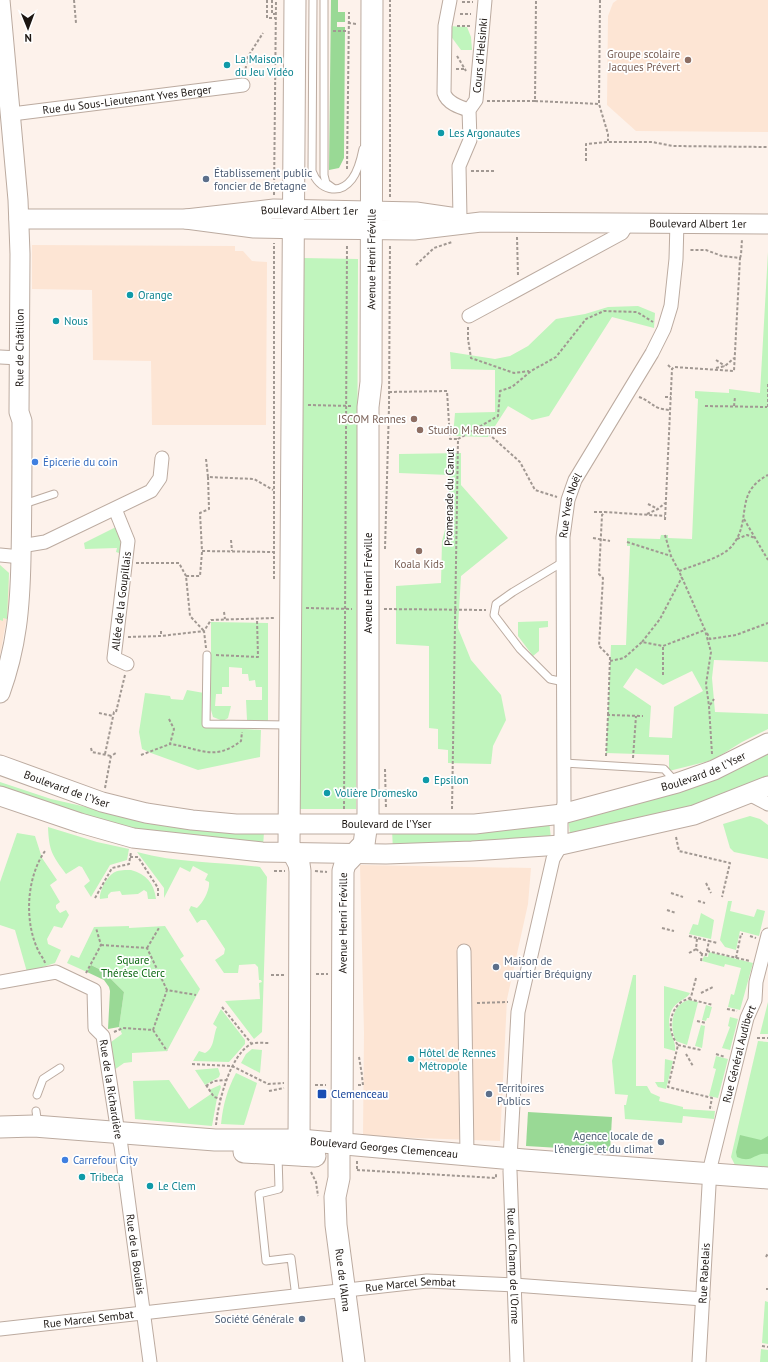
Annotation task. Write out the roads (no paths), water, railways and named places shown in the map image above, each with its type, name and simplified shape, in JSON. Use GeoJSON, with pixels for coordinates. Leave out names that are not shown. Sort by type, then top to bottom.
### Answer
{"type":"FeatureCollection","features":[{"type":"Feature","properties":{"kind":"main road"},"geometry":{"type":"LineString","coordinates":[[295,0],[283,219],[293,405],[283,610],[290,725],[289,846],[299,864],[300,871],[292,1084],[305,1150]]}},
{"type":"Feature","properties":{"kind":"main road","name":"Avenue Henri Fréville"},"geometry":{"type":"LineString","coordinates":[[340,1151],[342,1085],[343,871],[345,864],[364,844],[368,824],[379,607],[368,407],[371,382],[381,220],[372,116],[372,0]]}},
{"type":"Feature","properties":{"kind":"main road","name":"Rue de Châtillon"},"geometry":{"type":"LineString","coordinates":[[0,693],[17,634],[20,593],[22,505],[22,421],[19,412],[19,219],[7,145],[1,9]]}},
{"type":"Feature","properties":{"kind":"main road","name":"Boulevard Albert 1er"},"geometry":{"type":"LineString","coordinates":[[19,219],[186,219],[254,228],[283,219],[381,220],[416,212],[481,222]]}},
{"type":"Feature","properties":{"kind":"main road","name":"Boulevard Albert 1er"},"geometry":{"type":"LineString","coordinates":[[381,220],[414,230],[481,222],[677,222],[768,224]]}},
{"type":"Feature","properties":{"kind":"main road","name":"Boulevard de l'Yser"},"geometry":{"type":"LineString","coordinates":[[0,765],[102,802],[146,813],[192,820],[236,824],[475,824],[562,814],[677,783],[714,770],[768,743]]}},
{"type":"Feature","properties":{"kind":"main road"},"geometry":{"type":"LineString","coordinates":[[0,796],[80,823],[132,848],[355,855],[472,851],[561,845],[694,815],[768,786]]}},
{"type":"Feature","properties":{"kind":"main road","name":"Boulevard Georges Clemenceau"},"geometry":{"type":"LineString","coordinates":[[0,1127],[37,1119],[120,1140],[278,1154],[305,1150]]}},
{"type":"Feature","properties":{"kind":"main road","name":"Boulevard Georges Clemenceau"},"geometry":{"type":"LineString","coordinates":[[0,1137],[120,1140],[215,1140],[305,1150],[467,1155],[505,1166]]}},
{"type":"Feature","properties":{"kind":"main road","name":"Rue de l'Alma"},"geometry":{"type":"LineString","coordinates":[[305,1150],[323,1169],[335,1197]]}},
{"type":"Feature","properties":{"kind":"main road","name":"Boulevard Georges Clemenceau"},"geometry":{"type":"LineString","coordinates":[[340,1151],[375,1159],[709,1179],[768,1178]]}},
{"type":"Feature","properties":{"kind":"main road","name":"Rue de l'Alma"},"geometry":{"type":"LineString","coordinates":[[340,1151],[340,1178],[335,1197],[336,1225],[354,1362]]}},
{"type":"Feature","properties":{"kind":"main road","name":"Boulevard Georges Clemenceau"},"geometry":{"type":"LineString","coordinates":[[709,1179],[768,1190]]}},
{"type":"Feature","properties":{"kind":"street","name":"Cours d'Helsinki"},"geometry":{"type":"LineString","coordinates":[[460,218],[459,166],[470,140],[474,101],[472,69],[485,1]]}},
{"type":"Feature","properties":{"kind":"street","name":"Cours d'Helsinki"},"geometry":{"type":"LineString","coordinates":[[448,10],[444,69],[446,99],[474,101]]}},
{"type":"Feature","properties":{"kind":"street","name":"Rue du Sous-Lieutenant Yves Berger"},"geometry":{"type":"LineString","coordinates":[[6,116],[243,85]]}},
{"type":"Feature","properties":{"kind":"street"},"geometry":{"type":"LineString","coordinates":[[469,321],[622,233],[628,222]]}},
{"type":"Feature","properties":{"kind":"street","name":"Rue Yves Noël"},"geometry":{"type":"LineString","coordinates":[[561,845],[564,763],[563,562],[568,500],[575,480],[652,353],[664,329],[671,306],[676,259],[677,222]]}},
{"type":"Feature","properties":{"kind":"street"},"geometry":{"type":"LineString","coordinates":[[0,357],[19,358]]}},
{"type":"Feature","properties":{"kind":"street"},"geometry":{"type":"LineString","coordinates":[[0,555],[21,552],[45,542],[151,491],[160,478],[162,458]]}},
{"type":"Feature","properties":{"kind":"street","name":"Allée de la Goupillais"},"geometry":{"type":"LineString","coordinates":[[115,509],[128,541],[114,658],[127,664]]}},
{"type":"Feature","properties":{"kind":"street"},"geometry":{"type":"LineString","coordinates":[[749,794],[768,804]]}},
{"type":"Feature","properties":{"kind":"street","name":"Rue du Champ de l'Orme"},"geometry":{"type":"LineString","coordinates":[[517,1362],[514,1285],[505,1166],[520,1002],[553,859],[561,845]]}},
{"type":"Feature","properties":{"kind":"street","name":"Rue Général Audibert"},"geometry":{"type":"LineString","coordinates":[[709,1179],[743,1033],[754,1000],[756,982],[768,935]]}},
{"type":"Feature","properties":{"kind":"street"},"geometry":{"type":"LineString","coordinates":[[464,951],[467,1155]]}},
{"type":"Feature","properties":{"kind":"street","name":"Rue de la Richardière"},"geometry":{"type":"LineString","coordinates":[[0,982],[56,972],[94,990],[95,1028],[103,1036],[120,1140]]}},
{"type":"Feature","properties":{"kind":"street","name":"Rue de la Boulais"},"geometry":{"type":"LineString","coordinates":[[120,1140],[150,1362]]}},
{"type":"Feature","properties":{"kind":"street","name":"Rue Rabelais"},"geometry":{"type":"LineString","coordinates":[[699,1362],[709,1179]]}},
{"type":"Feature","properties":{"kind":"street","name":"Rue Marcel Sembat"},"geometry":{"type":"LineString","coordinates":[[0,1329],[144,1312],[296,1297],[427,1281],[514,1285],[703,1299]]}},
{"type":"Feature","properties":{"kind":"lane"},"geometry":{"type":"LineString","coordinates":[[313,0],[312,171],[319,184],[326,188],[336,188],[346,185],[356,172],[372,116]]}},
{"type":"Feature","properties":{"kind":"lane"},"geometry":{"type":"LineString","coordinates":[[324,0],[324,175],[328,186],[336,188]]}},
{"type":"Feature","properties":{"kind":"lane"},"geometry":{"type":"LineString","coordinates":[[313,61],[323,35]]}},
{"type":"Feature","properties":{"kind":"lane"},"geometry":{"type":"LineString","coordinates":[[22,505],[54,494]]}},
{"type":"Feature","properties":{"kind":"lane"},"geometry":{"type":"LineString","coordinates":[[563,562],[496,604],[494,615],[520,649],[550,679],[564,682]]}},
{"type":"Feature","properties":{"kind":"lane"},"geometry":{"type":"LineString","coordinates":[[207,655],[206,724],[290,725]]}},
{"type":"Feature","properties":{"kind":"lane"},"geometry":{"type":"LineString","coordinates":[[564,763],[664,770],[671,779],[677,783]]}},
{"type":"Feature","properties":{"kind":"lane"},"geometry":{"type":"LineString","coordinates":[[36,1095],[43,1080],[60,1068]]}},
{"type":"Feature","properties":{"kind":"lane"},"geometry":{"type":"LineString","coordinates":[[278,1154],[279,1189],[259,1194],[266,1261],[290,1258],[296,1297]]}},
{"type":"Feature","properties":{"kind":"place","name":"Groupe scolaire Jacques Prévert"},"geometry":{"type":"Point","coordinates":[688,60]}},
{"type":"Feature","properties":{"kind":"place","name":"La Maison du Jeu Vidéo"},"geometry":{"type":"Point","coordinates":[227,65]}},
{"type":"Feature","properties":{"kind":"place","name":"Les Argonautes"},"geometry":{"type":"Point","coordinates":[441,133]}},
{"type":"Feature","properties":{"kind":"place","name":"Établissement public foncier de Bretagne"},"geometry":{"type":"Point","coordinates":[206,179]}},
{"type":"Feature","properties":{"kind":"place","name":"Orange"},"geometry":{"type":"Point","coordinates":[130,295]}},
{"type":"Feature","properties":{"kind":"place","name":"Nous"},"geometry":{"type":"Point","coordinates":[56,321]}},
{"type":"Feature","properties":{"kind":"place","name":"ISCOM Rennes"},"geometry":{"type":"Point","coordinates":[414,419]}},
{"type":"Feature","properties":{"kind":"place","name":"Studio M Rennes"},"geometry":{"type":"Point","coordinates":[420,430]}},
{"type":"Feature","properties":{"kind":"place","name":"Épicerie du coin"},"geometry":{"type":"Point","coordinates":[35,462]}},
{"type":"Feature","properties":{"kind":"place","name":"Koala Kids"},"geometry":{"type":"Point","coordinates":[419,551]}},
{"type":"Feature","properties":{"kind":"place","name":"Epsilon"},"geometry":{"type":"Point","coordinates":[426,780]}},
{"type":"Feature","properties":{"kind":"place","name":"Volière Dromesko"},"geometry":{"type":"Point","coordinates":[327,793]}},
{"type":"Feature","properties":{"kind":"place","name":"Maison de quartier Bréquigny"},"geometry":{"type":"Point","coordinates":[496,967]}},
{"type":"Feature","properties":{"kind":"place","name":"Hôtel de Rennes Métropole"},"geometry":{"type":"Point","coordinates":[411,1059]}},
{"type":"Feature","properties":{"kind":"place","name":"Clemenceau"},"geometry":{"type":"Point","coordinates":[322,1094]}},
{"type":"Feature","properties":{"kind":"place","name":"Territoires Publics"},"geometry":{"type":"Point","coordinates":[489,1094]}},
{"type":"Feature","properties":{"kind":"place","name":"Agence locale de l'énergie et du climat"},"geometry":{"type":"Point","coordinates":[661,1142]}},
{"type":"Feature","properties":{"kind":"place","name":"Carrefour City"},"geometry":{"type":"Point","coordinates":[65,1160]}},
{"type":"Feature","properties":{"kind":"place","name":"Tribeca"},"geometry":{"type":"Point","coordinates":[82,1177]}},
{"type":"Feature","properties":{"kind":"place","name":"Le Clem"},"geometry":{"type":"Point","coordinates":[150,1186]}},
{"type":"Feature","properties":{"kind":"place","name":"Société Générale"},"geometry":{"type":"Point","coordinates":[302,1319]}},
{"type":"Feature","properties":{"kind":"park label","name":"Square Thérèse Clerc"},"geometry":{"type":"Point","coordinates":[133,966]}}]}
